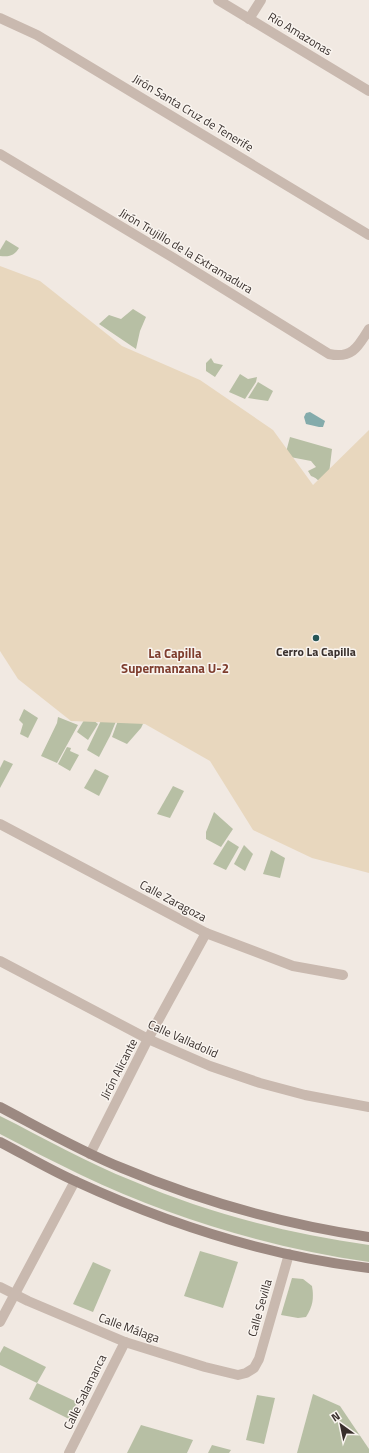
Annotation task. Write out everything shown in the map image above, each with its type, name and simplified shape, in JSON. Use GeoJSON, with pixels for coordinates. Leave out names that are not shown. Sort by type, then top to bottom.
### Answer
{"type":"FeatureCollection","features":[{"type":"Feature","properties":{"kind":"main road"},"geometry":{"type":"LineString","coordinates":[[0,1107],[90,1154],[167,1186],[256,1215],[301,1226],[369,1237]]}},
{"type":"Feature","properties":{"kind":"main road"},"geometry":{"type":"LineString","coordinates":[[0,1142],[75,1181],[164,1218],[252,1245],[348,1266],[369,1268]]}},
{"type":"Feature","properties":{"kind":"street","name":"Río Amazonas"},"geometry":{"type":"LineString","coordinates":[[218,0],[369,91]]}},
{"type":"Feature","properties":{"kind":"street"},"geometry":{"type":"LineString","coordinates":[[249,19],[261,0]]}},
{"type":"Feature","properties":{"kind":"street","name":"Jirón Santa Cruz de Tenerife"},"geometry":{"type":"LineString","coordinates":[[0,18],[37,35],[369,236]]}},
{"type":"Feature","properties":{"kind":"street","name":"Jirón Trujillo de la Extramadura"},"geometry":{"type":"LineString","coordinates":[[0,154],[172,257],[329,354],[340,356],[349,353],[359,346],[369,329]]}},
{"type":"Feature","properties":{"kind":"street","name":"Calle Zaragoza"},"geometry":{"type":"LineString","coordinates":[[0,825],[206,933],[293,966],[343,975]]}},
{"type":"Feature","properties":{"kind":"street","name":"Jirón Alicante"},"geometry":{"type":"LineString","coordinates":[[90,1154],[148,1039],[206,933]]}},
{"type":"Feature","properties":{"kind":"street","name":"Calle Valladolid"},"geometry":{"type":"LineString","coordinates":[[0,961],[148,1039],[210,1066],[260,1083],[304,1095],[369,1107]]}},
{"type":"Feature","properties":{"kind":"street"},"geometry":{"type":"LineString","coordinates":[[0,1322],[75,1181]]}},
{"type":"Feature","properties":{"kind":"street","name":"Calle Sevilla"},"geometry":{"type":"LineString","coordinates":[[254,1368],[259,1359],[289,1254]]}},
{"type":"Feature","properties":{"kind":"street","name":"Calle Málaga"},"geometry":{"type":"LineString","coordinates":[[0,1287],[14,1295],[125,1342],[205,1367],[238,1374],[246,1373],[254,1368]]}},
{"type":"Feature","properties":{"kind":"street","name":"Calle Salamanca"},"geometry":{"type":"LineString","coordinates":[[69,1453],[125,1342]]}},
{"type":"Feature","properties":{"kind":"green space"},"geometry":{"type":"Polygon","coordinates":[[[6,240],[19,248],[11,255],[0,256],[0,250],[6,240]]]}},
{"type":"Feature","properties":{"kind":"green space"},"geometry":{"type":"Polygon","coordinates":[[[133,309],[146,317],[140,331],[136,349],[99,324],[109,315],[121,319],[133,309]]]}},
{"type":"Feature","properties":{"kind":"green space"},"geometry":{"type":"Polygon","coordinates":[[[211,358],[214,363],[223,365],[215,377],[206,371],[206,363],[211,358]]]}},
{"type":"Feature","properties":{"kind":"green space"},"geometry":{"type":"Polygon","coordinates":[[[240,374],[248,379],[257,377],[256,382],[245,399],[229,392],[240,374]]]}},
{"type":"Feature","properties":{"kind":"green space"},"geometry":{"type":"Polygon","coordinates":[[[258,382],[273,391],[268,401],[248,398],[258,382]]]}},
{"type":"Feature","properties":{"kind":"green space"},"geometry":{"type":"Polygon","coordinates":[[[290,437],[332,449],[327,490],[318,480],[311,476],[308,471],[316,467],[311,461],[285,456],[290,437]]]}},
{"type":"Feature","properties":{"kind":"green space"},"geometry":{"type":"Polygon","coordinates":[[[160,688],[141,728],[127,744],[112,737],[120,715],[160,688]]]}},
{"type":"Feature","properties":{"kind":"green space"},"geometry":{"type":"Polygon","coordinates":[[[107,708],[119,714],[99,757],[87,750],[107,708]]]}},
{"type":"Feature","properties":{"kind":"green space"},"geometry":{"type":"Polygon","coordinates":[[[24,709],[38,718],[28,738],[20,734],[23,724],[19,720],[24,709]]]}},
{"type":"Feature","properties":{"kind":"green space"},"geometry":{"type":"Polygon","coordinates":[[[87,715],[98,724],[88,740],[77,732],[87,715]]]}},
{"type":"Feature","properties":{"kind":"green space"},"geometry":{"type":"Polygon","coordinates":[[[58,717],[78,725],[57,763],[41,756],[57,723],[58,717]]]}},
{"type":"Feature","properties":{"kind":"green space"},"geometry":{"type":"Polygon","coordinates":[[[67,747],[71,748],[70,751],[79,755],[70,771],[58,764],[67,747]]]}},
{"type":"Feature","properties":{"kind":"green space"},"geometry":{"type":"Polygon","coordinates":[[[4,760],[13,764],[0,788],[0,768],[4,760]]]}},
{"type":"Feature","properties":{"kind":"green space"},"geometry":{"type":"Polygon","coordinates":[[[95,769],[109,776],[99,796],[84,788],[95,769]]]}},
{"type":"Feature","properties":{"kind":"green space"},"geometry":{"type":"Polygon","coordinates":[[[173,786],[184,791],[170,818],[157,814],[173,786]]]}},
{"type":"Feature","properties":{"kind":"green space"},"geometry":{"type":"Polygon","coordinates":[[[214,812],[233,829],[221,847],[206,839],[206,832],[214,812]]]}},
{"type":"Feature","properties":{"kind":"green space"},"geometry":{"type":"Polygon","coordinates":[[[228,840],[239,847],[226,870],[213,864],[228,840]]]}},
{"type":"Feature","properties":{"kind":"green space"},"geometry":{"type":"Polygon","coordinates":[[[244,845],[253,854],[245,871],[234,864],[244,845]]]}},
{"type":"Feature","properties":{"kind":"green space"},"geometry":{"type":"Polygon","coordinates":[[[271,850],[285,858],[280,878],[263,874],[271,850]]]}},
{"type":"Feature","properties":{"kind":"green space"},"geometry":{"type":"Polygon","coordinates":[[[0,1116],[116,1174],[190,1203],[249,1221],[308,1235],[369,1245],[369,1262],[295,1249],[258,1240],[186,1218],[150,1205],[81,1175],[0,1134],[0,1116]]]}},
{"type":"Feature","properties":{"kind":"green space"},"geometry":{"type":"Polygon","coordinates":[[[200,1251],[238,1262],[223,1308],[184,1296],[200,1251]]]}},
{"type":"Feature","properties":{"kind":"green space"},"geometry":{"type":"Polygon","coordinates":[[[93,1262],[111,1270],[93,1312],[73,1304],[93,1262]]]}},
{"type":"Feature","properties":{"kind":"green space"},"geometry":{"type":"Polygon","coordinates":[[[292,1278],[303,1279],[312,1286],[312,1302],[306,1317],[298,1318],[281,1315],[292,1278]]]}},
{"type":"Feature","properties":{"kind":"green space"},"geometry":{"type":"Polygon","coordinates":[[[4,1346],[46,1367],[37,1383],[0,1365],[0,1353],[4,1346]]]}},
{"type":"Feature","properties":{"kind":"green space"},"geometry":{"type":"Polygon","coordinates":[[[37,1383],[77,1402],[69,1419],[29,1399],[37,1383]]]}},
{"type":"Feature","properties":{"kind":"green space"},"geometry":{"type":"Polygon","coordinates":[[[313,1394],[340,1406],[369,1449],[369,1453],[297,1453],[313,1394]]]}},
{"type":"Feature","properties":{"kind":"green space"},"geometry":{"type":"Polygon","coordinates":[[[257,1395],[275,1398],[264,1444],[246,1440],[257,1395]]]}},
{"type":"Feature","properties":{"kind":"green space"},"geometry":{"type":"Polygon","coordinates":[[[141,1425],[193,1440],[187,1453],[127,1453],[141,1425]]]}},
{"type":"Feature","properties":{"kind":"green space"},"geometry":{"type":"Polygon","coordinates":[[[212,1445],[231,1450],[229,1453],[208,1453],[212,1445]]]}},
{"type":"Feature","properties":{"kind":"sand"},"geometry":{"type":"Polygon","coordinates":[[[0,266],[40,281],[122,346],[200,380],[273,430],[313,485],[369,430],[369,873],[312,858],[253,830],[210,761],[145,724],[71,721],[18,679],[0,651],[0,266]]]}},
{"type":"Feature","properties":{"kind":"water"},"geometry":{"type":"Polygon","coordinates":[[[310,412],[325,421],[323,427],[306,424],[304,417],[306,413],[310,412]]]}},
{"type":"Feature","properties":{"kind":"place","name":"Cerro La Capilla"},"geometry":{"type":"Point","coordinates":[316,638]}},
{"type":"Feature","properties":{"kind":"district","name":"La Capilla Supermanzana U-2"},"geometry":{"type":"Point","coordinates":[175,660]}}]}
